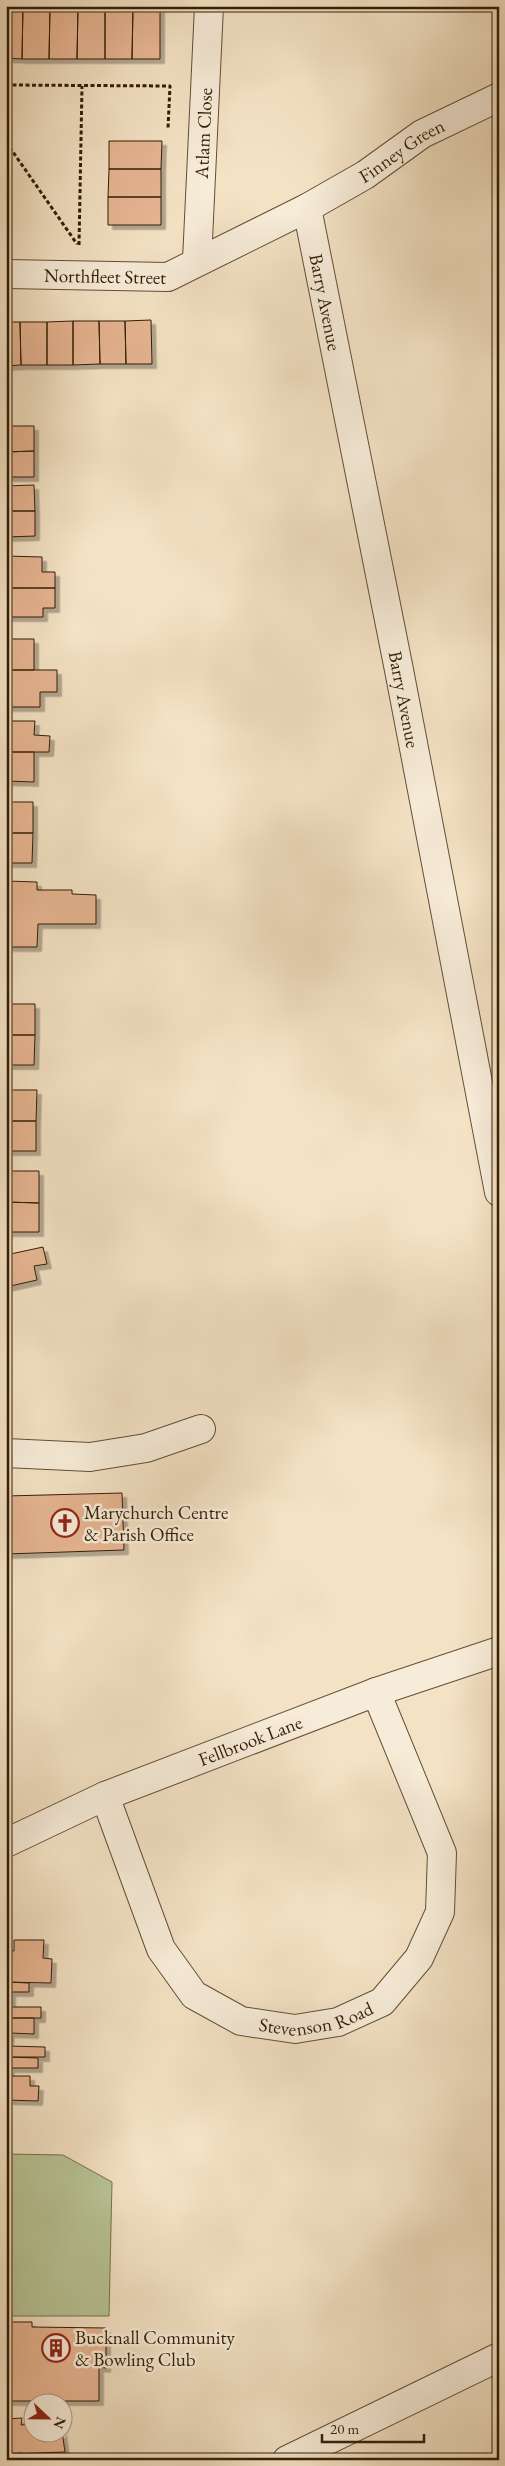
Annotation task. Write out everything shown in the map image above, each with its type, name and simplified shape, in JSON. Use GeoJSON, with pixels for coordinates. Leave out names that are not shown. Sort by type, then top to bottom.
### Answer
{"type":"FeatureCollection","features":[{"type":"Feature","properties":{"kind":"street","name":"Atlam Close"},"geometry":{"type":"LineString","coordinates":[[197,261],[209,6]]}},
{"type":"Feature","properties":{"kind":"street","name":"Finney Green"},"geometry":{"type":"LineString","coordinates":[[307,208],[366,175],[422,134],[499,97]]}},
{"type":"Feature","properties":{"kind":"street","name":"Northfleet Street"},"geometry":{"type":"LineString","coordinates":[[6,274],[168,277],[307,208]]}},
{"type":"Feature","properties":{"kind":"street","name":"Barry Avenue"},"geometry":{"type":"LineString","coordinates":[[307,208],[397,660],[499,1192]]}},
{"type":"Feature","properties":{"kind":"street"},"geometry":{"type":"LineString","coordinates":[[6,1453],[90,1457],[146,1448],[201,1429]]}},
{"type":"Feature","properties":{"kind":"street","name":"Fellbrook Lane"},"geometry":{"type":"LineString","coordinates":[[6,1843],[105,1796],[376,1692],[499,1651]]}},
{"type":"Feature","properties":{"kind":"street","name":"Stevenson Road"},"geometry":{"type":"LineString","coordinates":[[105,1796],[161,1949],[194,1995],[241,2021],[295,2028],[338,2022],[382,2002],[419,1958],[440,1912],[442,1853],[376,1692]]}},
{"type":"Feature","properties":{"kind":"street"},"geometry":{"type":"LineString","coordinates":[[288,2460],[499,2357]]}},
{"type":"Feature","properties":{"kind":"path"},"geometry":{"type":"LineString","coordinates":[[6,86],[170,86],[168,128]]}},
{"type":"Feature","properties":{"kind":"path"},"geometry":{"type":"LineString","coordinates":[[6,142],[79,248],[82,86]]}},
{"type":"Feature","properties":{"kind":"green space"},"geometry":{"type":"Polygon","coordinates":[[[6,2154],[63,2155],[112,2182],[109,2316],[6,2316],[6,2154]]]}},
{"type":"Feature","properties":{"kind":"building"},"geometry":{"type":"Polygon","coordinates":[[[6,6],[23,6],[22,59],[6,58],[6,6]]]}},
{"type":"Feature","properties":{"kind":"building"},"geometry":{"type":"Polygon","coordinates":[[[23,6],[50,7],[49,59],[22,59],[23,6]]]}},
{"type":"Feature","properties":{"kind":"building"},"geometry":{"type":"Polygon","coordinates":[[[105,6],[133,7],[132,59],[105,59],[105,6]]]}},
{"type":"Feature","properties":{"kind":"building"},"geometry":{"type":"Polygon","coordinates":[[[105,6],[105,59],[77,59],[78,7],[105,6]]]}},
{"type":"Feature","properties":{"kind":"building"},"geometry":{"type":"Polygon","coordinates":[[[50,7],[78,7],[77,59],[49,59],[50,7]]]}},
{"type":"Feature","properties":{"kind":"building"},"geometry":{"type":"Polygon","coordinates":[[[133,7],[160,7],[160,59],[132,59],[133,7]]]}},
{"type":"Feature","properties":{"kind":"building"},"geometry":{"type":"Polygon","coordinates":[[[109,141],[162,141],[161,169],[109,169],[109,141]]]}},
{"type":"Feature","properties":{"kind":"building"},"geometry":{"type":"Polygon","coordinates":[[[109,169],[161,169],[161,197],[108,197],[109,169]]]}},
{"type":"Feature","properties":{"kind":"building"},"geometry":{"type":"Polygon","coordinates":[[[108,197],[161,197],[161,225],[108,225],[108,197]]]}},
{"type":"Feature","properties":{"kind":"building"},"geometry":{"type":"Polygon","coordinates":[[[151,320],[152,364],[126,364],[125,321],[151,320]]]}},
{"type":"Feature","properties":{"kind":"building"},"geometry":{"type":"Polygon","coordinates":[[[73,321],[73,365],[47,365],[47,322],[73,321]]]}},
{"type":"Feature","properties":{"kind":"building"},"geometry":{"type":"Polygon","coordinates":[[[73,321],[99,321],[100,364],[73,365],[73,321]]]}},
{"type":"Feature","properties":{"kind":"building"},"geometry":{"type":"Polygon","coordinates":[[[99,321],[125,321],[126,364],[100,364],[99,321]]]}},
{"type":"Feature","properties":{"kind":"building"},"geometry":{"type":"Polygon","coordinates":[[[6,322],[20,322],[21,365],[6,366],[6,322]]]}},
{"type":"Feature","properties":{"kind":"building"},"geometry":{"type":"Polygon","coordinates":[[[20,322],[47,322],[47,365],[21,365],[20,322]]]}},
{"type":"Feature","properties":{"kind":"building"},"geometry":{"type":"Polygon","coordinates":[[[6,426],[34,426],[34,451],[6,452],[6,426]]]}},
{"type":"Feature","properties":{"kind":"building"},"geometry":{"type":"Polygon","coordinates":[[[34,451],[34,477],[6,477],[6,452],[34,451]]]}},
{"type":"Feature","properties":{"kind":"building"},"geometry":{"type":"Polygon","coordinates":[[[34,485],[35,511],[6,511],[6,486],[34,485]]]}},
{"type":"Feature","properties":{"kind":"building"},"geometry":{"type":"Polygon","coordinates":[[[6,511],[35,511],[35,536],[6,537],[6,511]]]}},
{"type":"Feature","properties":{"kind":"building"},"geometry":{"type":"Polygon","coordinates":[[[6,556],[42,557],[42,572],[55,572],[55,588],[6,588],[6,556]]]}},
{"type":"Feature","properties":{"kind":"building"},"geometry":{"type":"Polygon","coordinates":[[[6,588],[55,588],[55,608],[43,608],[43,617],[6,617],[6,588]]]}},
{"type":"Feature","properties":{"kind":"building"},"geometry":{"type":"Polygon","coordinates":[[[6,639],[34,639],[34,670],[6,670],[6,639]]]}},
{"type":"Feature","properties":{"kind":"building"},"geometry":{"type":"Polygon","coordinates":[[[6,670],[57,670],[57,692],[40,692],[40,707],[6,707],[6,670]]]}},
{"type":"Feature","properties":{"kind":"building"},"geometry":{"type":"Polygon","coordinates":[[[6,721],[35,721],[34,735],[50,736],[49,752],[6,752],[6,721]]]}},
{"type":"Feature","properties":{"kind":"building"},"geometry":{"type":"Polygon","coordinates":[[[6,752],[34,752],[34,782],[6,781],[6,752]]]}},
{"type":"Feature","properties":{"kind":"building"},"geometry":{"type":"Polygon","coordinates":[[[6,802],[33,802],[33,833],[6,833],[6,802]]]}},
{"type":"Feature","properties":{"kind":"building"},"geometry":{"type":"Polygon","coordinates":[[[6,833],[33,833],[32,863],[6,863],[6,833]]]}},
{"type":"Feature","properties":{"kind":"building"},"geometry":{"type":"Polygon","coordinates":[[[6,881],[37,882],[37,890],[72,890],[72,894],[96,895],[96,924],[38,924],[37,947],[6,947],[6,881]]]}},
{"type":"Feature","properties":{"kind":"building"},"geometry":{"type":"Polygon","coordinates":[[[6,1004],[35,1004],[35,1035],[6,1035],[6,1004]]]}},
{"type":"Feature","properties":{"kind":"building"},"geometry":{"type":"Polygon","coordinates":[[[6,1035],[35,1035],[34,1065],[6,1065],[6,1035]]]}},
{"type":"Feature","properties":{"kind":"building"},"geometry":{"type":"Polygon","coordinates":[[[6,1090],[37,1090],[36,1121],[6,1121],[6,1090]]]}},
{"type":"Feature","properties":{"kind":"building"},"geometry":{"type":"Polygon","coordinates":[[[6,1121],[36,1121],[36,1151],[6,1151],[6,1121]]]}},
{"type":"Feature","properties":{"kind":"building"},"geometry":{"type":"Polygon","coordinates":[[[6,1171],[39,1171],[39,1203],[6,1202],[6,1171]]]}},
{"type":"Feature","properties":{"kind":"building"},"geometry":{"type":"Polygon","coordinates":[[[6,1202],[39,1203],[39,1232],[6,1232],[6,1202]]]}},
{"type":"Feature","properties":{"kind":"building"},"geometry":{"type":"Polygon","coordinates":[[[43,1247],[47,1264],[34,1266],[37,1280],[6,1287],[6,1255],[43,1247]]]}},
{"type":"Feature","properties":{"kind":"building","name":"Marychurch Centre & Parish Office"},"geometry":{"type":"Polygon","coordinates":[[[122,1493],[124,1550],[6,1554],[6,1496],[122,1493]]]}},
{"type":"Feature","properties":{"kind":"building"},"geometry":{"type":"Polygon","coordinates":[[[14,1940],[44,1940],[43,1958],[52,1959],[51,1983],[6,1982],[6,1951],[14,1951],[14,1940]]]}},
{"type":"Feature","properties":{"kind":"building"},"geometry":{"type":"Polygon","coordinates":[[[6,1982],[29,1983],[29,1992],[11,1992],[11,2001],[6,2001],[6,1982]]]}},
{"type":"Feature","properties":{"kind":"building"},"geometry":{"type":"Polygon","coordinates":[[[6,2001],[11,2001],[10,2007],[41,2007],[41,2018],[6,2018],[6,2001]]]}},
{"type":"Feature","properties":{"kind":"building"},"geometry":{"type":"Polygon","coordinates":[[[6,2018],[34,2018],[34,2034],[10,2033],[9,2039],[6,2039],[6,2018]]]}},
{"type":"Feature","properties":{"kind":"building"},"geometry":{"type":"Polygon","coordinates":[[[6,2039],[9,2039],[9,2046],[45,2047],[45,2057],[6,2057],[6,2039]]]}},
{"type":"Feature","properties":{"kind":"building"},"geometry":{"type":"Polygon","coordinates":[[[6,2057],[38,2058],[38,2068],[10,2068],[9,2076],[6,2076],[6,2057]]]}},
{"type":"Feature","properties":{"kind":"building"},"geometry":{"type":"Polygon","coordinates":[[[6,2076],[30,2076],[30,2086],[39,2086],[38,2101],[6,2100],[6,2076]]]}},
{"type":"Feature","properties":{"kind":"building","name":"Bucknall Community & Bowling Club"},"geometry":{"type":"Polygon","coordinates":[[[6,2322],[32,2322],[32,2327],[106,2328],[106,2368],[99,2367],[99,2401],[72,2401],[72,2394],[22,2394],[22,2401],[6,2401],[6,2322]]]}},
{"type":"Feature","properties":{"kind":"building"},"geometry":{"type":"Polygon","coordinates":[[[22,2418],[22,2444],[64,2444],[65,2452],[6,2454],[6,2419],[22,2418]]]}},
{"type":"Feature","properties":{"kind":"building"},"geometry":{"type":"Polygon","coordinates":[[[22,2453],[22,2460],[6,2460],[6,2454],[22,2453]]]}},
{"type":"Feature","properties":{"kind":"place","name":"Marychurch Centre & Parish Office"},"geometry":{"type":"Point","coordinates":[65,1523]}},
{"type":"Feature","properties":{"kind":"place","name":"Bucknall Community & Bowling Club"},"geometry":{"type":"Point","coordinates":[56,2348]}}]}
